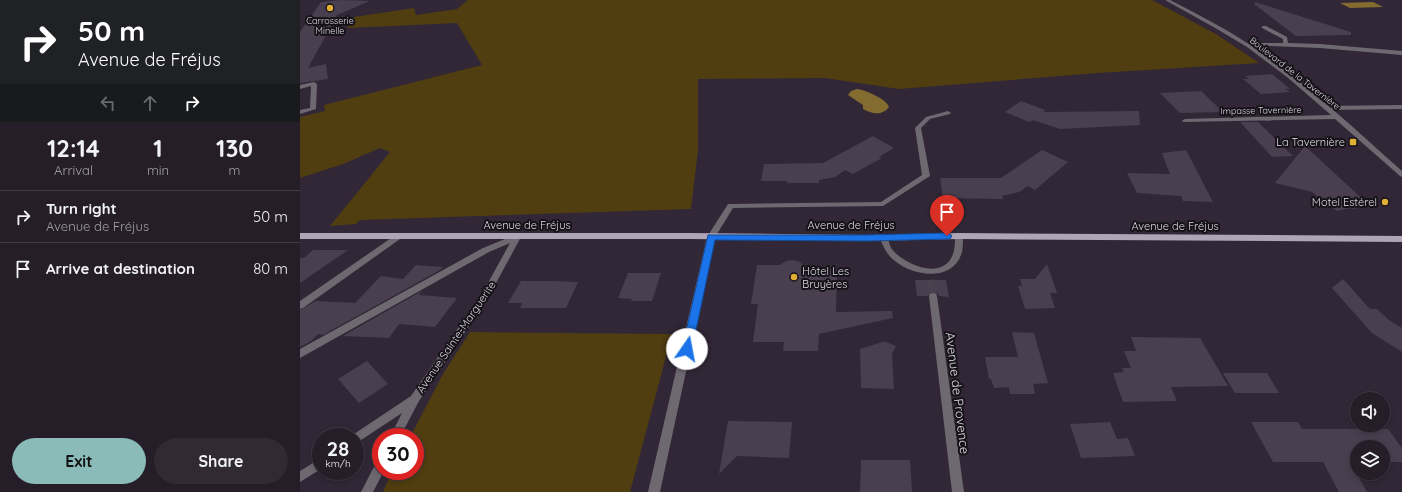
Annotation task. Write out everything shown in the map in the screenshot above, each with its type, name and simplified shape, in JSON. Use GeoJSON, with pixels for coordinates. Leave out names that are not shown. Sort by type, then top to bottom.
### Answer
{"type":"FeatureCollection","features":[{"type":"Feature","properties":{"kind":"main road","name":"Avenue de Fréjus"},"geometry":{"type":"LineString","coordinates":[[300,236],[884,238],[959,236],[1402,239]]}},
{"type":"Feature","properties":{"kind":"street","name":"Boulevard de la Tavernière"},"geometry":{"type":"LineString","coordinates":[[1167,0],[1248,45],[1337,117],[1402,175]]}},
{"type":"Feature","properties":{"kind":"street"},"geometry":{"type":"LineString","coordinates":[[1264,27],[1285,38],[1286,45]]}},
{"type":"Feature","properties":{"kind":"street"},"geometry":{"type":"LineString","coordinates":[[1248,45],[1286,45],[1402,53]]}},
{"type":"Feature","properties":{"kind":"street"},"geometry":{"type":"LineString","coordinates":[[300,87],[314,84],[314,109],[300,112]]}},
{"type":"Feature","properties":{"kind":"street"},"geometry":{"type":"LineString","coordinates":[[1326,108],[1402,107]]}},
{"type":"Feature","properties":{"kind":"street"},"geometry":{"type":"LineString","coordinates":[[654,492],[711,237],[731,206],[883,204],[926,176],[918,128],[928,118],[948,113]]}},
{"type":"Feature","properties":{"kind":"street","name":"Impasse Tavernière"},"geometry":{"type":"LineString","coordinates":[[1185,121],[1337,117]]}},
{"type":"Feature","properties":{"kind":"street"},"geometry":{"type":"LineString","coordinates":[[884,238],[887,248],[896,259],[930,276],[949,266],[957,258],[960,248],[959,236]]}},
{"type":"Feature","properties":{"kind":"street"},"geometry":{"type":"LineString","coordinates":[[300,306],[397,237]]}},
{"type":"Feature","properties":{"kind":"street"},"geometry":{"type":"LineString","coordinates":[[300,354],[486,250],[517,237]]}},
{"type":"Feature","properties":{"kind":"street","name":"Avenue Sainte-Marguerite"},"geometry":{"type":"LineString","coordinates":[[400,428],[415,398],[486,294],[517,237]]}},
{"type":"Feature","properties":{"kind":"street","name":"Avenue de Provence"},"geometry":{"type":"LineString","coordinates":[[933,296],[958,492]]}},
{"type":"Feature","properties":{"kind":"street"},"geometry":{"type":"LineString","coordinates":[[364,433],[415,398]]}},
{"type":"Feature","properties":{"kind":"street"},"geometry":{"type":"LineString","coordinates":[[300,477],[312,469]]}},
{"type":"Feature","properties":{"kind":"street"},"geometry":{"type":"LineString","coordinates":[[367,492],[373,480]]}},
{"type":"Feature","properties":{"kind":"shaded area"},"geometry":{"type":"Polygon","coordinates":[[[468,0],[1152,0],[1216,34],[1259,63],[1098,73],[899,89],[825,78],[698,79],[698,150],[691,209],[360,220],[356,224],[330,226],[390,152],[380,148],[343,164],[300,178],[300,117],[325,111],[324,105],[482,65],[457,23],[348,28],[347,18],[414,8],[416,15],[457,9],[468,0]]]}},
{"type":"Feature","properties":{"kind":"shaded area"},"geometry":{"type":"Polygon","coordinates":[[[1373,2],[1383,7],[1350,8],[1340,3],[1373,2]]]}},
{"type":"Feature","properties":{"kind":"shaded area"},"geometry":{"type":"Polygon","coordinates":[[[857,89],[880,98],[889,107],[880,113],[870,112],[863,109],[863,105],[848,95],[851,91],[857,89]]]}},
{"type":"Feature","properties":{"kind":"shaded area"},"geometry":{"type":"Polygon","coordinates":[[[470,332],[672,334],[630,492],[383,492],[388,480],[424,480],[424,428],[415,428],[443,374],[470,332]]]}},
{"type":"Feature","properties":{"kind":"building"},"geometry":{"type":"Polygon","coordinates":[[[341,0],[370,1],[337,15],[308,68],[326,64],[328,79],[300,83],[300,32],[321,2],[341,0]]]}},
{"type":"Feature","properties":{"kind":"building"},"geometry":{"type":"Polygon","coordinates":[[[1255,2],[1351,32],[1351,35],[1296,36],[1254,4],[1255,2]]]}},
{"type":"Feature","properties":{"kind":"building"},"geometry":{"type":"Polygon","coordinates":[[[1272,74],[1290,89],[1285,89],[1290,92],[1261,94],[1243,79],[1249,79],[1245,76],[1272,74]]]}},
{"type":"Feature","properties":{"kind":"building"},"geometry":{"type":"Polygon","coordinates":[[[1201,91],[1223,112],[1180,113],[1160,93],[1201,91]]]}},
{"type":"Feature","properties":{"kind":"building"},"geometry":{"type":"Polygon","coordinates":[[[1021,101],[1045,110],[1044,112],[1139,111],[1140,125],[1060,129],[1033,120],[1029,122],[1005,112],[1021,101]]]}},
{"type":"Feature","properties":{"kind":"building"},"geometry":{"type":"Polygon","coordinates":[[[1243,107],[1252,116],[1234,116],[1243,107]]]}},
{"type":"Feature","properties":{"kind":"building"},"geometry":{"type":"Polygon","coordinates":[[[1240,122],[1258,122],[1293,156],[1272,157],[1240,122]]]}},
{"type":"Feature","properties":{"kind":"building"},"geometry":{"type":"Polygon","coordinates":[[[873,136],[894,148],[879,157],[882,158],[853,174],[845,170],[835,177],[819,180],[819,183],[761,181],[764,164],[823,163],[873,136]]]}},
{"type":"Feature","properties":{"kind":"building"},"geometry":{"type":"Polygon","coordinates":[[[1305,146],[1369,205],[1337,211],[1312,192],[1275,183],[1305,146]]]}},
{"type":"Feature","properties":{"kind":"building"},"geometry":{"type":"Polygon","coordinates":[[[1042,150],[1068,162],[1035,190],[1028,186],[1019,192],[1002,196],[1003,199],[943,198],[940,178],[1001,178],[1042,150]]]}},
{"type":"Feature","properties":{"kind":"building"},"geometry":{"type":"Polygon","coordinates":[[[1186,150],[1213,202],[1183,201],[1181,196],[1137,193],[1127,173],[1170,174],[1162,153],[1186,150]]]}},
{"type":"Feature","properties":{"kind":"building"},"geometry":{"type":"Polygon","coordinates":[[[313,250],[348,250],[300,283],[300,258],[304,258],[313,250]]]}},
{"type":"Feature","properties":{"kind":"building"},"geometry":{"type":"Polygon","coordinates":[[[793,260],[800,262],[807,269],[837,269],[836,312],[892,311],[893,318],[819,334],[818,351],[783,351],[784,342],[753,342],[758,304],[751,304],[757,265],[780,265],[786,261],[793,260]]]}},
{"type":"Feature","properties":{"kind":"building"},"geometry":{"type":"Polygon","coordinates":[[[1047,264],[1057,293],[1050,293],[1055,308],[1025,309],[1018,286],[1022,286],[1020,279],[1035,279],[1047,264]]]}},
{"type":"Feature","properties":{"kind":"building"},"geometry":{"type":"Polygon","coordinates":[[[416,265],[443,267],[323,335],[318,334],[311,341],[300,347],[300,310],[316,301],[355,303],[381,276],[403,279],[416,265]]]}},
{"type":"Feature","properties":{"kind":"building"},"geometry":{"type":"Polygon","coordinates":[[[628,273],[661,273],[652,301],[631,301],[632,299],[618,298],[628,273]]]}},
{"type":"Feature","properties":{"kind":"building"},"geometry":{"type":"Polygon","coordinates":[[[1343,279],[1370,309],[1377,309],[1389,320],[1402,328],[1402,352],[1372,333],[1332,288],[1343,279]]]}},
{"type":"Feature","properties":{"kind":"building"},"geometry":{"type":"Polygon","coordinates":[[[915,280],[946,280],[949,297],[939,296],[937,293],[933,292],[928,296],[917,296],[915,280]]]}},
{"type":"Feature","properties":{"kind":"building"},"geometry":{"type":"Polygon","coordinates":[[[521,281],[578,282],[566,308],[520,308],[522,303],[508,303],[521,281]]]}},
{"type":"Feature","properties":{"kind":"building"},"geometry":{"type":"Polygon","coordinates":[[[422,291],[419,295],[457,298],[435,327],[399,324],[389,338],[343,336],[422,291]]]}},
{"type":"Feature","properties":{"kind":"building"},"geometry":{"type":"Polygon","coordinates":[[[1012,332],[1034,333],[1048,383],[1033,384],[1035,394],[1010,394],[1009,387],[994,388],[991,379],[989,379],[985,357],[1018,357],[1012,332]]]}},
{"type":"Feature","properties":{"kind":"building"},"geometry":{"type":"Polygon","coordinates":[[[1131,337],[1200,338],[1228,386],[1171,387],[1177,401],[1123,402],[1113,373],[1124,372],[1122,368],[1131,368],[1124,351],[1136,351],[1131,337]]]}},
{"type":"Feature","properties":{"kind":"building"},"geometry":{"type":"Polygon","coordinates":[[[882,342],[896,346],[892,354],[894,389],[861,388],[860,349],[882,342]]]}},
{"type":"Feature","properties":{"kind":"building"},"geometry":{"type":"Polygon","coordinates":[[[367,361],[388,384],[359,403],[338,379],[367,361]]]}},
{"type":"Feature","properties":{"kind":"building"},"geometry":{"type":"Polygon","coordinates":[[[1223,373],[1267,373],[1279,393],[1235,393],[1223,373]]]}},
{"type":"Feature","properties":{"kind":"building"},"geometry":{"type":"Polygon","coordinates":[[[728,421],[792,422],[789,458],[737,456],[719,474],[728,421]]]}},
{"type":"Feature","properties":{"kind":"building"},"geometry":{"type":"Polygon","coordinates":[[[1110,422],[1117,439],[1128,438],[1135,456],[1081,458],[1070,424],[1110,422]]]}},
{"type":"Feature","properties":{"kind":"building"},"geometry":{"type":"Polygon","coordinates":[[[1251,422],[1298,422],[1302,429],[1350,429],[1350,432],[1390,432],[1402,448],[1402,462],[1390,462],[1390,440],[1350,440],[1350,480],[1360,480],[1367,492],[1339,492],[1323,462],[1273,462],[1251,422]]]}},
{"type":"Feature","properties":{"kind":"building"},"geometry":{"type":"Polygon","coordinates":[[[861,460],[910,460],[912,492],[860,492],[861,460]]]}},
{"type":"Feature","properties":{"kind":"tunnel"},"geometry":{"type":"LineString","coordinates":[[930,280],[933,296]]}},
{"type":"Feature","properties":{"kind":"place","name":"Carrosserie Minelle"},"geometry":{"type":"Point","coordinates":[330,8]}},
{"type":"Feature","properties":{"kind":"place","name":"La Tavernière"},"geometry":{"type":"Point","coordinates":[1353,142]}},
{"type":"Feature","properties":{"kind":"place","name":"Motel Estérel"},"geometry":{"type":"Point","coordinates":[1385,202]}},
{"type":"Feature","properties":{"kind":"place","name":"Hôtel Les Bruyères"},"geometry":{"type":"Point","coordinates":[794,277]}},
{"type":"Feature","properties":{"kind":"route"},"geometry":{"type":"LineString","coordinates":[[687,349],[711,237],[867,238],[947,236]]}}]}
